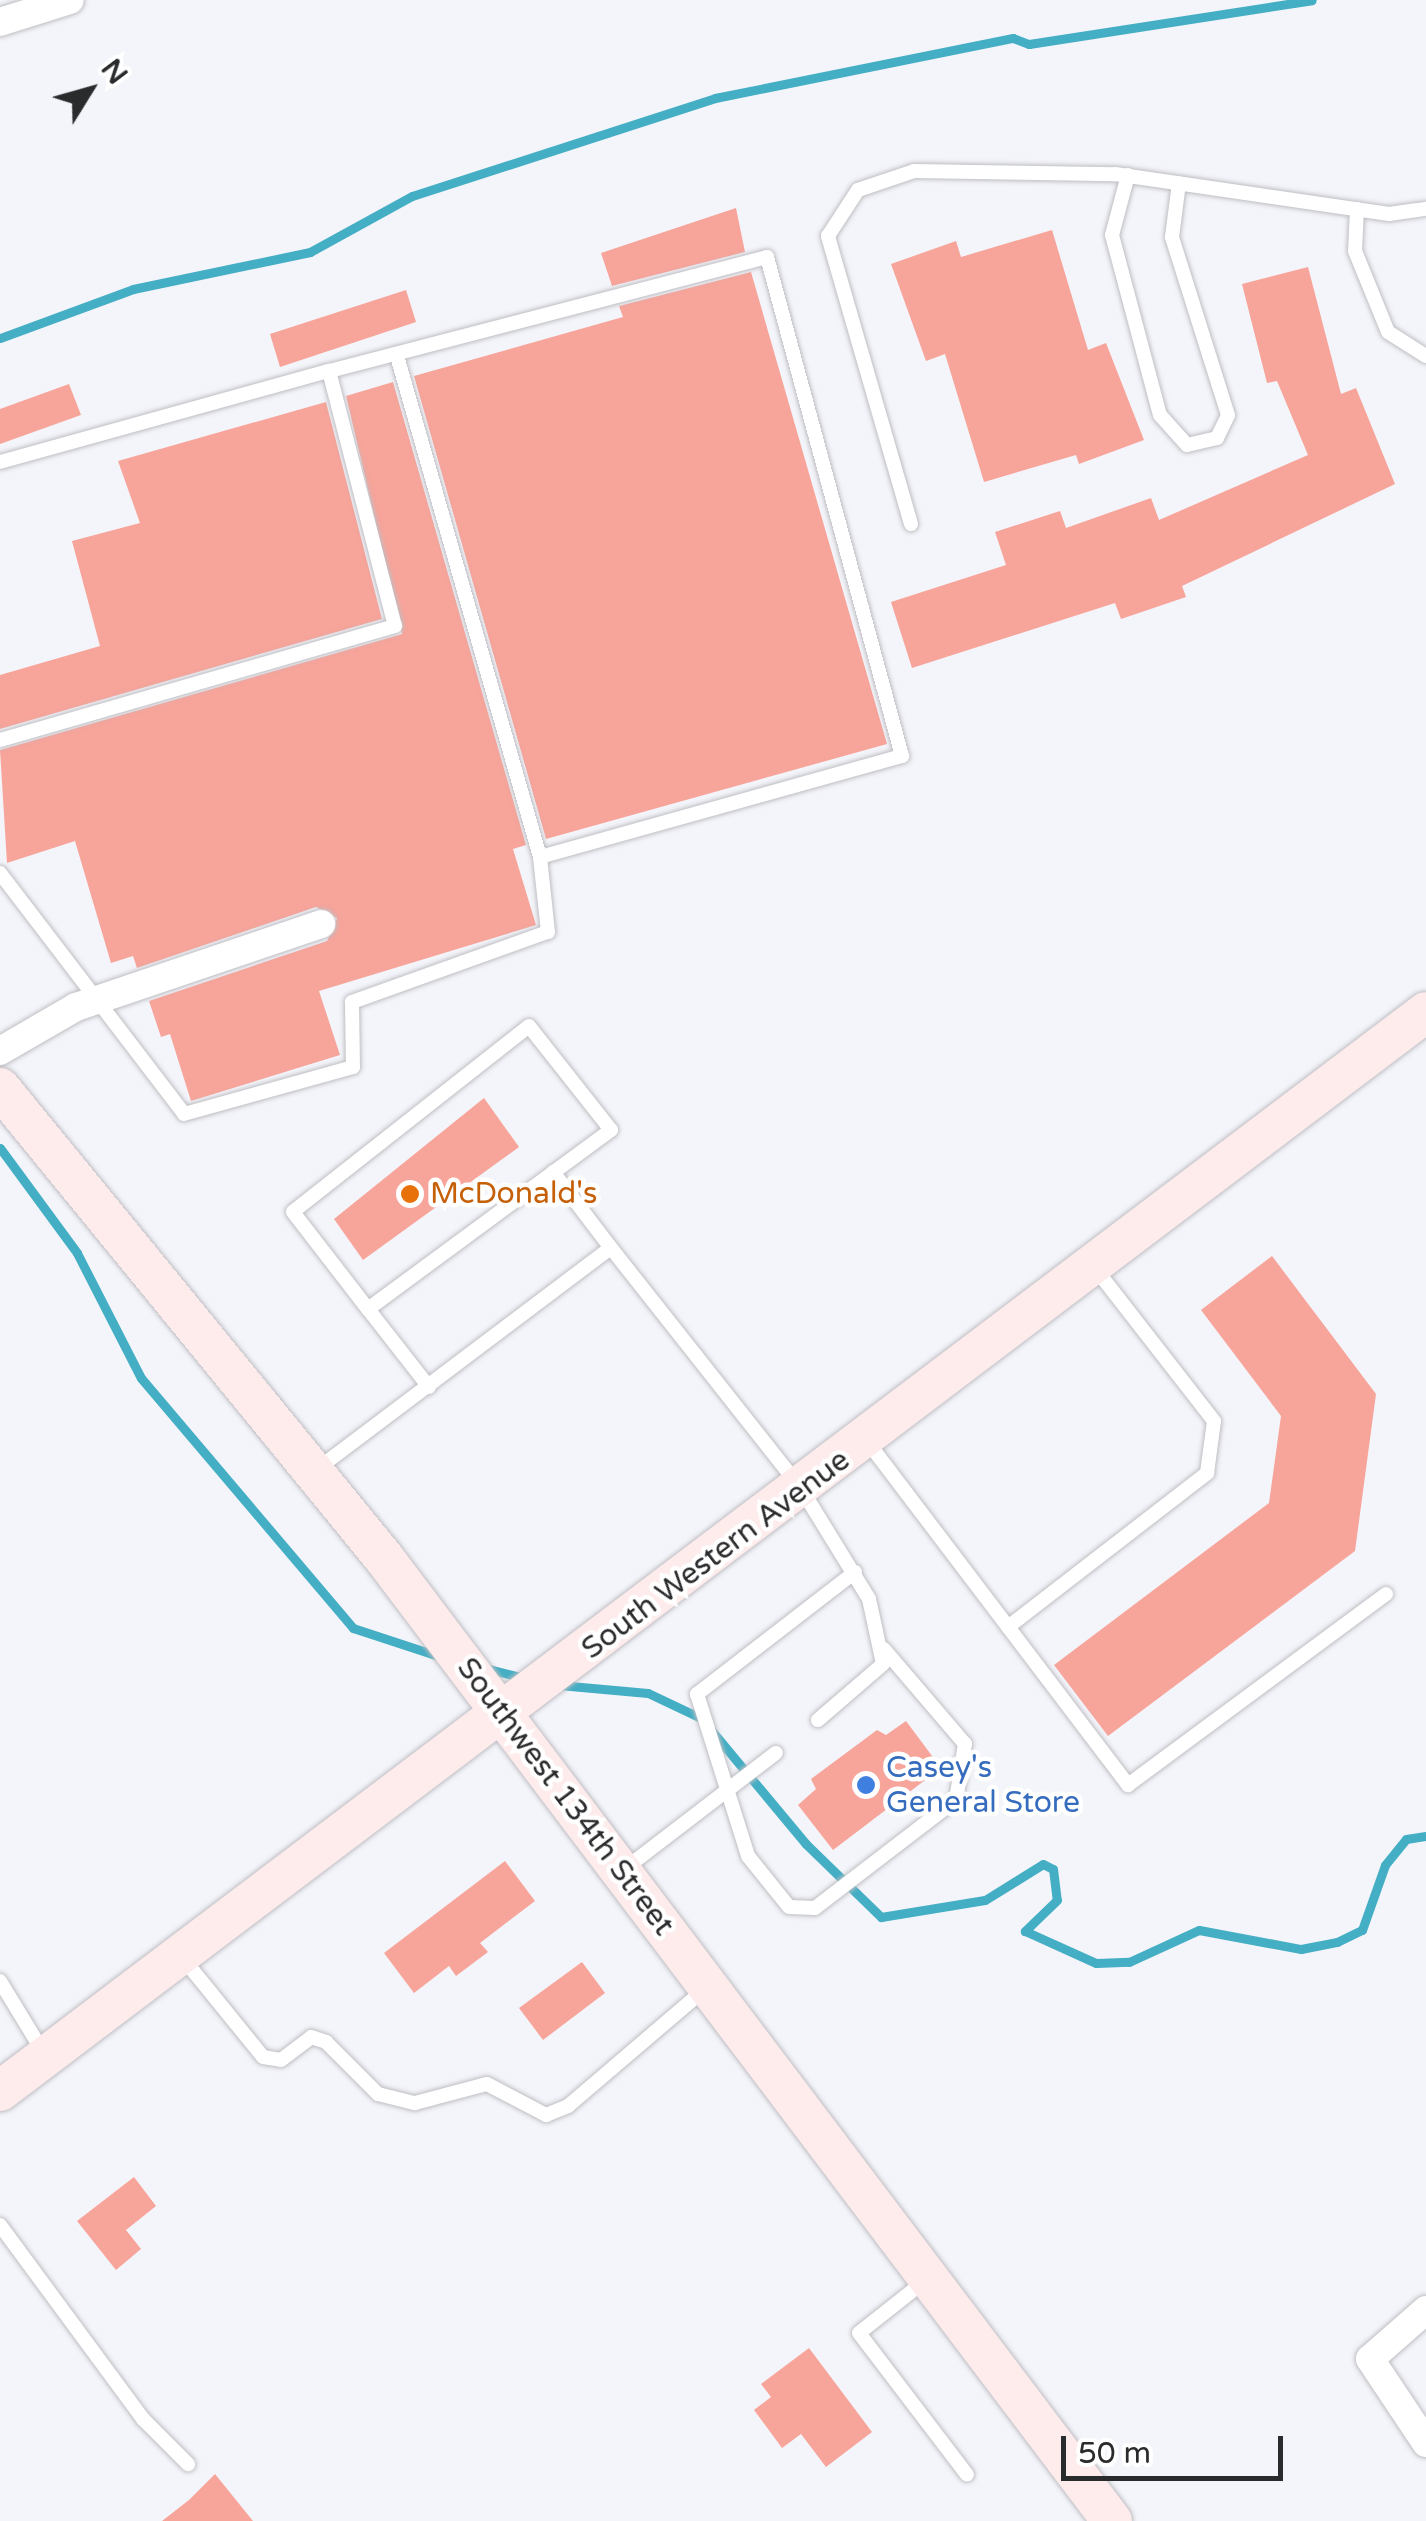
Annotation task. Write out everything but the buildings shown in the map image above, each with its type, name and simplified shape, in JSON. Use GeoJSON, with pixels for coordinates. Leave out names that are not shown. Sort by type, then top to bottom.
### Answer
{"type":"FeatureCollection","features":[{"type":"Feature","properties":{"kind":"main road","name":"South Western Avenue"},"geometry":{"type":"LineString","coordinates":[[0,2091],[505,1716],[1426,1012]]}},
{"type":"Feature","properties":{"kind":"main road","name":"Southwest 134th Street"},"geometry":{"type":"LineString","coordinates":[[0,1088],[315,1470],[1112,2521]]}},
{"type":"Feature","properties":{"kind":"street"},"geometry":{"type":"LineString","coordinates":[[0,22],[70,0]]}},
{"type":"Feature","properties":{"kind":"street"},"geometry":{"type":"LineString","coordinates":[[0,1051],[96,1000],[321,924]]}},
{"type":"Feature","properties":{"kind":"street"},"geometry":{"type":"LineString","coordinates":[[1426,2310],[1370,2359],[1426,2443]]}},
{"type":"Feature","properties":{"kind":"lane"},"geometry":{"type":"LineString","coordinates":[[911,524],[828,236],[858,190],[914,172],[1128,176],[1357,209],[1426,209]]}},
{"type":"Feature","properties":{"kind":"lane"},"geometry":{"type":"LineString","coordinates":[[1128,176],[1112,236],[1160,415],[1187,445],[1218,438],[1228,416],[1172,237],[1179,182]]}},
{"type":"Feature","properties":{"kind":"lane"},"geometry":{"type":"LineString","coordinates":[[1357,209],[1356,251],[1388,332],[1426,356]]}},
{"type":"Feature","properties":{"kind":"lane"},"geometry":{"type":"LineString","coordinates":[[0,462],[767,257],[902,756],[540,856]]}},
{"type":"Feature","properties":{"kind":"lane"},"geometry":{"type":"LineString","coordinates":[[0,873],[184,1114],[353,1067],[352,1002],[548,932],[540,856],[397,356]]}},
{"type":"Feature","properties":{"kind":"lane"},"geometry":{"type":"LineString","coordinates":[[0,740],[396,626],[329,371]]}},
{"type":"Feature","properties":{"kind":"lane"},"geometry":{"type":"LineString","coordinates":[[368,1309],[611,1130],[529,1026],[293,1212],[428,1387]]}},
{"type":"Feature","properties":{"kind":"lane"},"geometry":{"type":"LineString","coordinates":[[553,1172],[802,1490],[855,1572],[884,1650],[965,1744],[956,1800],[815,1908],[790,1907],[758,1869],[723,1794],[698,1694],[855,1572]]}},
{"type":"Feature","properties":{"kind":"lane"},"geometry":{"type":"LineString","coordinates":[[315,1470],[612,1248]]}},
{"type":"Feature","properties":{"kind":"lane"},"geometry":{"type":"LineString","coordinates":[[1008,1627],[1208,1473],[1214,1421],[1093,1266]]}},
{"type":"Feature","properties":{"kind":"lane"},"geometry":{"type":"LineString","coordinates":[[866,1440],[1128,1785],[1386,1594]]}},
{"type":"Feature","properties":{"kind":"lane"},"geometry":{"type":"LineString","coordinates":[[818,1720],[878,1673],[884,1650]]}},
{"type":"Feature","properties":{"kind":"lane"},"geometry":{"type":"LineString","coordinates":[[621,1871],[776,1753]]}},
{"type":"Feature","properties":{"kind":"lane"},"geometry":{"type":"LineString","coordinates":[[181,1956],[262,2058],[281,2060],[311,2037],[326,2042],[378,2094],[415,2103],[487,2084],[546,2115],[568,2106],[707,1986]]}},
{"type":"Feature","properties":{"kind":"lane"},"geometry":{"type":"LineString","coordinates":[[0,1981],[46,2056]]}},
{"type":"Feature","properties":{"kind":"lane"},"geometry":{"type":"LineString","coordinates":[[0,2225],[144,2420],[188,2464]]}},
{"type":"Feature","properties":{"kind":"lane"},"geometry":{"type":"LineString","coordinates":[[926,2280],[859,2334],[967,2475]]}},
{"type":"Feature","properties":{"kind":"waterway"},"geometry":{"type":"LineString","coordinates":[[0,338],[133,289],[310,252],[412,196],[715,98],[1013,38],[1029,44],[1312,0]]}},
{"type":"Feature","properties":{"kind":"waterway"},"geometry":{"type":"LineString","coordinates":[[0,1148],[77,1253],[141,1378],[353,1628],[441,1657]]}},
{"type":"Feature","properties":{"kind":"waterway"},"geometry":{"type":"LineString","coordinates":[[485,1668],[524,1678]]}},
{"type":"Feature","properties":{"kind":"waterway"},"geometry":{"type":"LineString","coordinates":[[559,1685],[648,1693],[701,1718],[806,1844],[881,1917],[985,1900],[1043,1864],[1053,1869],[1057,1900],[1025,1931],[1096,1963],[1129,1962],[1199,1930],[1301,1949],[1337,1942],[1362,1930],[1385,1865],[1406,1839],[1426,1836]]}},
{"type":"Feature","properties":{"kind":"place","name":"McDonald's"},"geometry":{"type":"Point","coordinates":[410,1194]}},
{"type":"Feature","properties":{"kind":"place","name":"Casey's General Store"},"geometry":{"type":"Point","coordinates":[866,1785]}}]}
